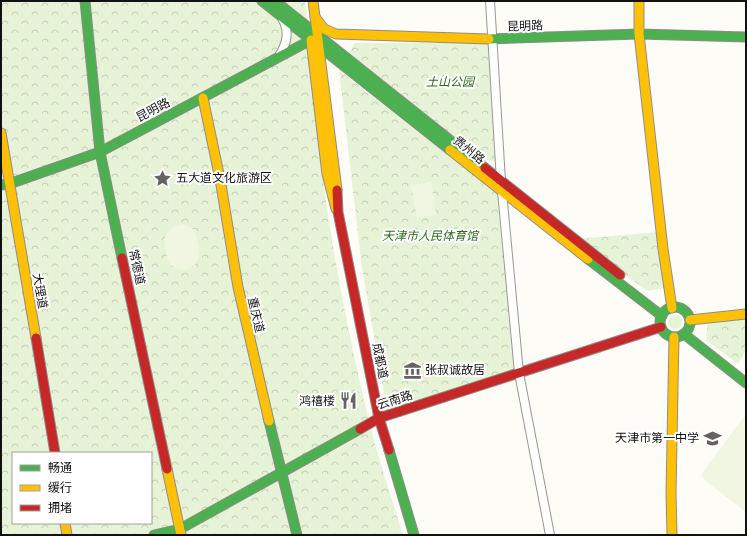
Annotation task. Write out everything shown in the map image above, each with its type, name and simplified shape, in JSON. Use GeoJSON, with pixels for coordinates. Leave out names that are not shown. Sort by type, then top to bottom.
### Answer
{"type":"FeatureCollection","features":[{"type":"Feature","properties":{"kind":"street","name":"常德道"},"geometry":{"type":"LineString","coordinates":[[85,1],[100,152],[181,532]]}},
{"type":"Feature","properties":{"kind":"street","name":"贵州路"},"geometry":{"type":"LineString","coordinates":[[262,1],[280,16],[314,37],[320,46],[340,63],[502,192],[667,312],[681,309],[688,315],[687,328]]}},
{"type":"Feature","properties":{"kind":"street","name":"贵州路"},"geometry":{"type":"LineString","coordinates":[[276,1],[314,37],[501,181],[667,312]]}},
{"type":"Feature","properties":{"kind":"street","name":"成都道"},"geometry":{"type":"LineString","coordinates":[[312,1],[314,14],[314,37],[329,186],[332,199],[338,212]]}},
{"type":"Feature","properties":{"kind":"street"},"geometry":{"type":"LineString","coordinates":[[490,1],[501,181],[519,373],[550,535]]}},
{"type":"Feature","properties":{"kind":"street"},"geometry":{"type":"LineString","coordinates":[[639,1],[639,34],[662,249],[667,312],[661,327],[666,334],[674,337]]}},
{"type":"Feature","properties":{"kind":"street","name":"昆明路"},"geometry":{"type":"LineString","coordinates":[[314,14],[324,29],[336,34],[493,38],[639,34],[746,37]]}},
{"type":"Feature","properties":{"kind":"street"},"geometry":{"type":"LineString","coordinates":[[279,56],[286,45],[287,37],[286,26],[280,16]]}},
{"type":"Feature","properties":{"kind":"street","name":"昆明路"},"geometry":{"type":"LineString","coordinates":[[5,184],[100,152],[314,37]]}},
{"type":"Feature","properties":{"kind":"street","name":"成都道"},"geometry":{"type":"LineString","coordinates":[[320,46],[337,180],[338,212],[379,418],[414,535]]}},
{"type":"Feature","properties":{"kind":"street"},"geometry":{"type":"LineString","coordinates":[[324,79],[330,67],[340,63]]}},
{"type":"Feature","properties":{"kind":"street","name":"重庆道"},"geometry":{"type":"LineString","coordinates":[[203,98],[220,179],[238,287],[297,535]]}},
{"type":"Feature","properties":{"kind":"street","name":"大理道"},"geometry":{"type":"LineString","coordinates":[[1,133],[5,184],[39,354],[55,452]]}},
{"type":"Feature","properties":{"kind":"street"},"geometry":{"type":"LineString","coordinates":[[674,337],[687,328],[746,314]]}},
{"type":"Feature","properties":{"kind":"street","name":"云南路"},"geometry":{"type":"LineString","coordinates":[[154,535],[181,532],[379,418],[661,327]]}},
{"type":"Feature","properties":{"kind":"street","name":"贵州路"},"geometry":{"type":"LineString","coordinates":[[687,328],[746,374]]}},
{"type":"Feature","properties":{"kind":"street","name":"贵州路"},"geometry":{"type":"LineString","coordinates":[[687,328],[746,383]]}},
{"type":"Feature","properties":{"kind":"street"},"geometry":{"type":"LineString","coordinates":[[672,535],[671,494],[674,337]]}},
{"type":"Feature","properties":{"kind":"street"},"geometry":{"type":"LineString","coordinates":[[65,524],[67,535]]}},
{"type":"Feature","properties":{"kind":"green space","name":"五大道文化旅游区"},"geometry":{"type":"Polygon","coordinates":[[[1,1],[305,1],[314,111],[338,275],[348,329],[373,437],[403,535],[1,535],[1,1]]]}},
{"type":"Feature","properties":{"kind":"green space","name":"土山公园"},"geometry":{"type":"Polygon","coordinates":[[[355,43],[488,43],[495,161],[483,160],[349,53],[355,43]]]}},
{"type":"Feature","properties":{"kind":"green space","name":"天津市人民体育馆"},"geometry":{"type":"Polygon","coordinates":[[[339,70],[497,194],[514,370],[387,410],[362,268],[339,70]]]}},
{"type":"Feature","properties":{"kind":"green space"},"geometry":{"type":"Polygon","coordinates":[[[431,182],[436,215],[417,218],[411,185],[431,182]]]}},
{"type":"Feature","properties":{"kind":"green space"},"geometry":{"type":"Polygon","coordinates":[[[182,224],[194,230],[199,251],[198,259],[195,264],[188,269],[183,270],[174,267],[169,262],[165,246],[165,238],[169,230],[182,224]]]}},
{"type":"Feature","properties":{"kind":"green space"},"geometry":{"type":"Polygon","coordinates":[[[658,232],[666,288],[647,291],[577,239],[658,232]]]}},
{"type":"Feature","properties":{"kind":"green space"},"geometry":{"type":"Polygon","coordinates":[[[672,315],[678,315],[682,319],[682,325],[678,329],[672,329],[668,325],[668,319],[672,315]]]}},
{"type":"Feature","properties":{"kind":"green space"},"geometry":{"type":"Polygon","coordinates":[[[746,317],[746,350],[738,364],[706,340],[708,320],[746,317]]]}},
{"type":"Feature","properties":{"kind":"green space"},"geometry":{"type":"Polygon","coordinates":[[[745,415],[746,512],[707,482],[701,475],[745,415]]]}},
{"type":"Feature","properties":{"kind":"traffic: fast"},"geometry":{"type":"LineString","coordinates":[[85,1],[100,152],[122,258]]}},
{"type":"Feature","properties":{"kind":"traffic: fast"},"geometry":{"type":"LineString","coordinates":[[262,1],[450,150]]}},
{"type":"Feature","properties":{"kind":"traffic: fast"},"geometry":{"type":"LineString","coordinates":[[275,1],[485,168]]}},
{"type":"Feature","properties":{"kind":"traffic: fast"},"geometry":{"type":"LineString","coordinates":[[489,39],[639,34],[746,37]]}},
{"type":"Feature","properties":{"kind":"traffic: fast"},"geometry":{"type":"LineString","coordinates":[[1,185],[9,184],[100,152],[311,40],[315,36]]}},
{"type":"Feature","properties":{"kind":"traffic: fast"},"geometry":{"type":"LineString","coordinates":[[588,259],[662,316]]}},
{"type":"Feature","properties":{"kind":"traffic: fast"},"geometry":{"type":"LineString","coordinates":[[675,307],[685,312],[690,322],[685,332],[675,337],[665,332],[660,322],[665,312],[675,307]]}},
{"type":"Feature","properties":{"kind":"traffic: fast"},"geometry":{"type":"LineString","coordinates":[[684,334],[746,383]]}},
{"type":"Feature","properties":{"kind":"traffic: fast"},"geometry":{"type":"LineString","coordinates":[[269,421],[297,535]]}},
{"type":"Feature","properties":{"kind":"traffic: fast"},"geometry":{"type":"LineString","coordinates":[[154,535],[180,529],[360,429]]}},
{"type":"Feature","properties":{"kind":"traffic: fast"},"geometry":{"type":"LineString","coordinates":[[389,450],[414,535]]}},
{"type":"Feature","properties":{"kind":"traffic: slow"},"geometry":{"type":"LineString","coordinates":[[313,1],[337,190]]}},
{"type":"Feature","properties":{"kind":"traffic: slow"},"geometry":{"type":"LineString","coordinates":[[639,1],[639,34],[663,249],[672,308]]}},
{"type":"Feature","properties":{"kind":"traffic: slow"},"geometry":{"type":"LineString","coordinates":[[315,17],[324,29],[336,34],[489,39]]}},
{"type":"Feature","properties":{"kind":"traffic: slow"},"geometry":{"type":"LineString","coordinates":[[311,40],[327,174],[336,209]]}},
{"type":"Feature","properties":{"kind":"traffic: slow"},"geometry":{"type":"LineString","coordinates":[[203,98],[220,179],[238,287],[269,421]]}},
{"type":"Feature","properties":{"kind":"traffic: slow"},"geometry":{"type":"LineString","coordinates":[[1,133],[36,338]]}},
{"type":"Feature","properties":{"kind":"traffic: slow"},"geometry":{"type":"LineString","coordinates":[[450,150],[588,259]]}},
{"type":"Feature","properties":{"kind":"traffic: slow"},"geometry":{"type":"LineString","coordinates":[[690,320],[746,314]]}},
{"type":"Feature","properties":{"kind":"traffic: slow"},"geometry":{"type":"LineString","coordinates":[[672,535],[671,493],[674,337]]}},
{"type":"Feature","properties":{"kind":"traffic: slow"},"geometry":{"type":"LineString","coordinates":[[167,469],[181,535]]}},
{"type":"Feature","properties":{"kind":"traffic: slow"},"geometry":{"type":"LineString","coordinates":[[65,524],[67,535]]}},
{"type":"Feature","properties":{"kind":"traffic: jam"},"geometry":{"type":"LineString","coordinates":[[485,168],[620,275]]}},
{"type":"Feature","properties":{"kind":"traffic: jam"},"geometry":{"type":"LineString","coordinates":[[337,190],[338,212],[379,418],[389,450]]}},
{"type":"Feature","properties":{"kind":"traffic: jam"},"geometry":{"type":"LineString","coordinates":[[122,258],[167,469]]}},
{"type":"Feature","properties":{"kind":"traffic: jam"},"geometry":{"type":"LineString","coordinates":[[360,429],[379,418],[661,327]]}},
{"type":"Feature","properties":{"kind":"traffic: jam"},"geometry":{"type":"LineString","coordinates":[[36,338],[55,452]]}},
{"type":"Feature","properties":{"kind":"place","name":"五大道文化旅游区"},"geometry":{"type":"Point","coordinates":[163,178]}},
{"type":"Feature","properties":{"kind":"place","name":"张叔诚故居"},"geometry":{"type":"Point","coordinates":[412,370]}},
{"type":"Feature","properties":{"kind":"place","name":"鸿禧楼"},"geometry":{"type":"Point","coordinates":[348,401]}},
{"type":"Feature","properties":{"kind":"place","name":"天津市第一中学"},"geometry":{"type":"Point","coordinates":[712,438]}}]}
